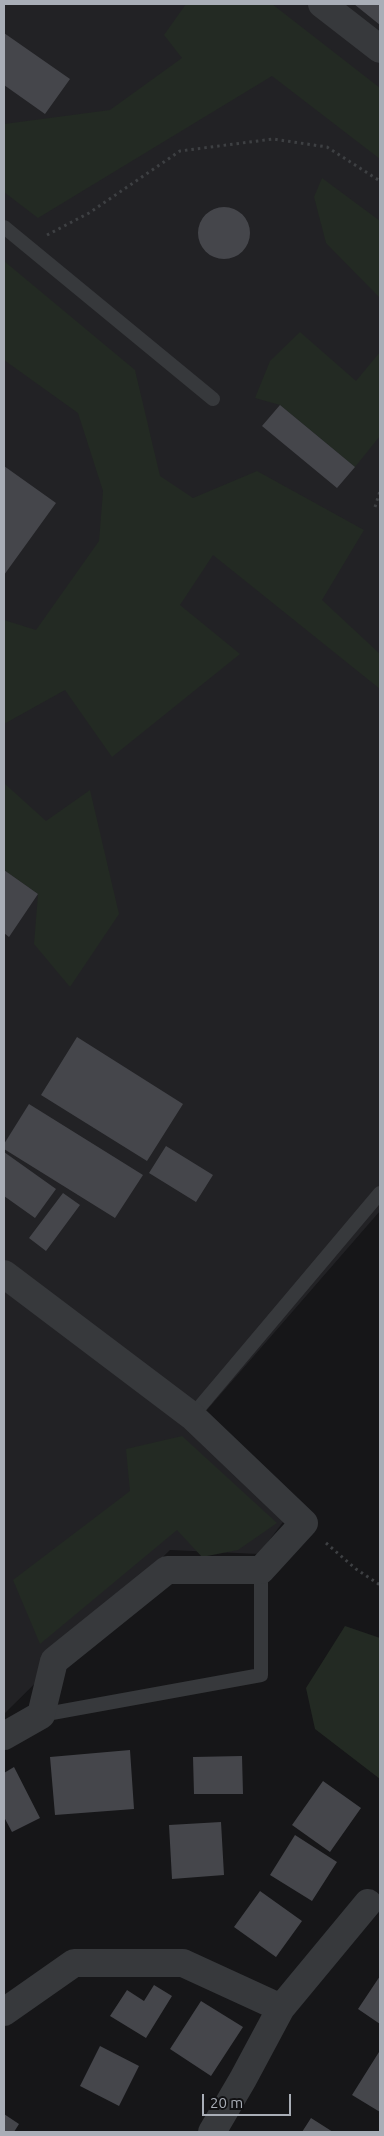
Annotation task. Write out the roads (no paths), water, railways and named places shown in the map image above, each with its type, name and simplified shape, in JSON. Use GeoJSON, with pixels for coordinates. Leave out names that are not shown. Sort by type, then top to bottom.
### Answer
{"type":"FeatureCollection","features":[{"type":"Feature","properties":{"kind":"street"},"geometry":{"type":"LineString","coordinates":[[322,4],[380,49]]}},
{"type":"Feature","properties":{"kind":"street"},"geometry":{"type":"LineString","coordinates":[[4,1274],[192,1416],[304,1523],[262,1570],[167,1570],[54,1661],[41,1715],[4,1736]]}},
{"type":"Feature","properties":{"kind":"street"},"geometry":{"type":"LineString","coordinates":[[212,2132],[244,2080],[281,2008],[368,1903]]}},
{"type":"Feature","properties":{"kind":"street"},"geometry":{"type":"LineString","coordinates":[[4,2012],[74,1963],[183,1963],[281,2008]]}},
{"type":"Feature","properties":{"kind":"lane"},"geometry":{"type":"LineString","coordinates":[[4,227],[212,399]]}},
{"type":"Feature","properties":{"kind":"lane"},"geometry":{"type":"LineString","coordinates":[[192,1416],[380,1193]]}},
{"type":"Feature","properties":{"kind":"lane"},"geometry":{"type":"LineString","coordinates":[[41,1715],[261,1675],[262,1570]]}}]}
